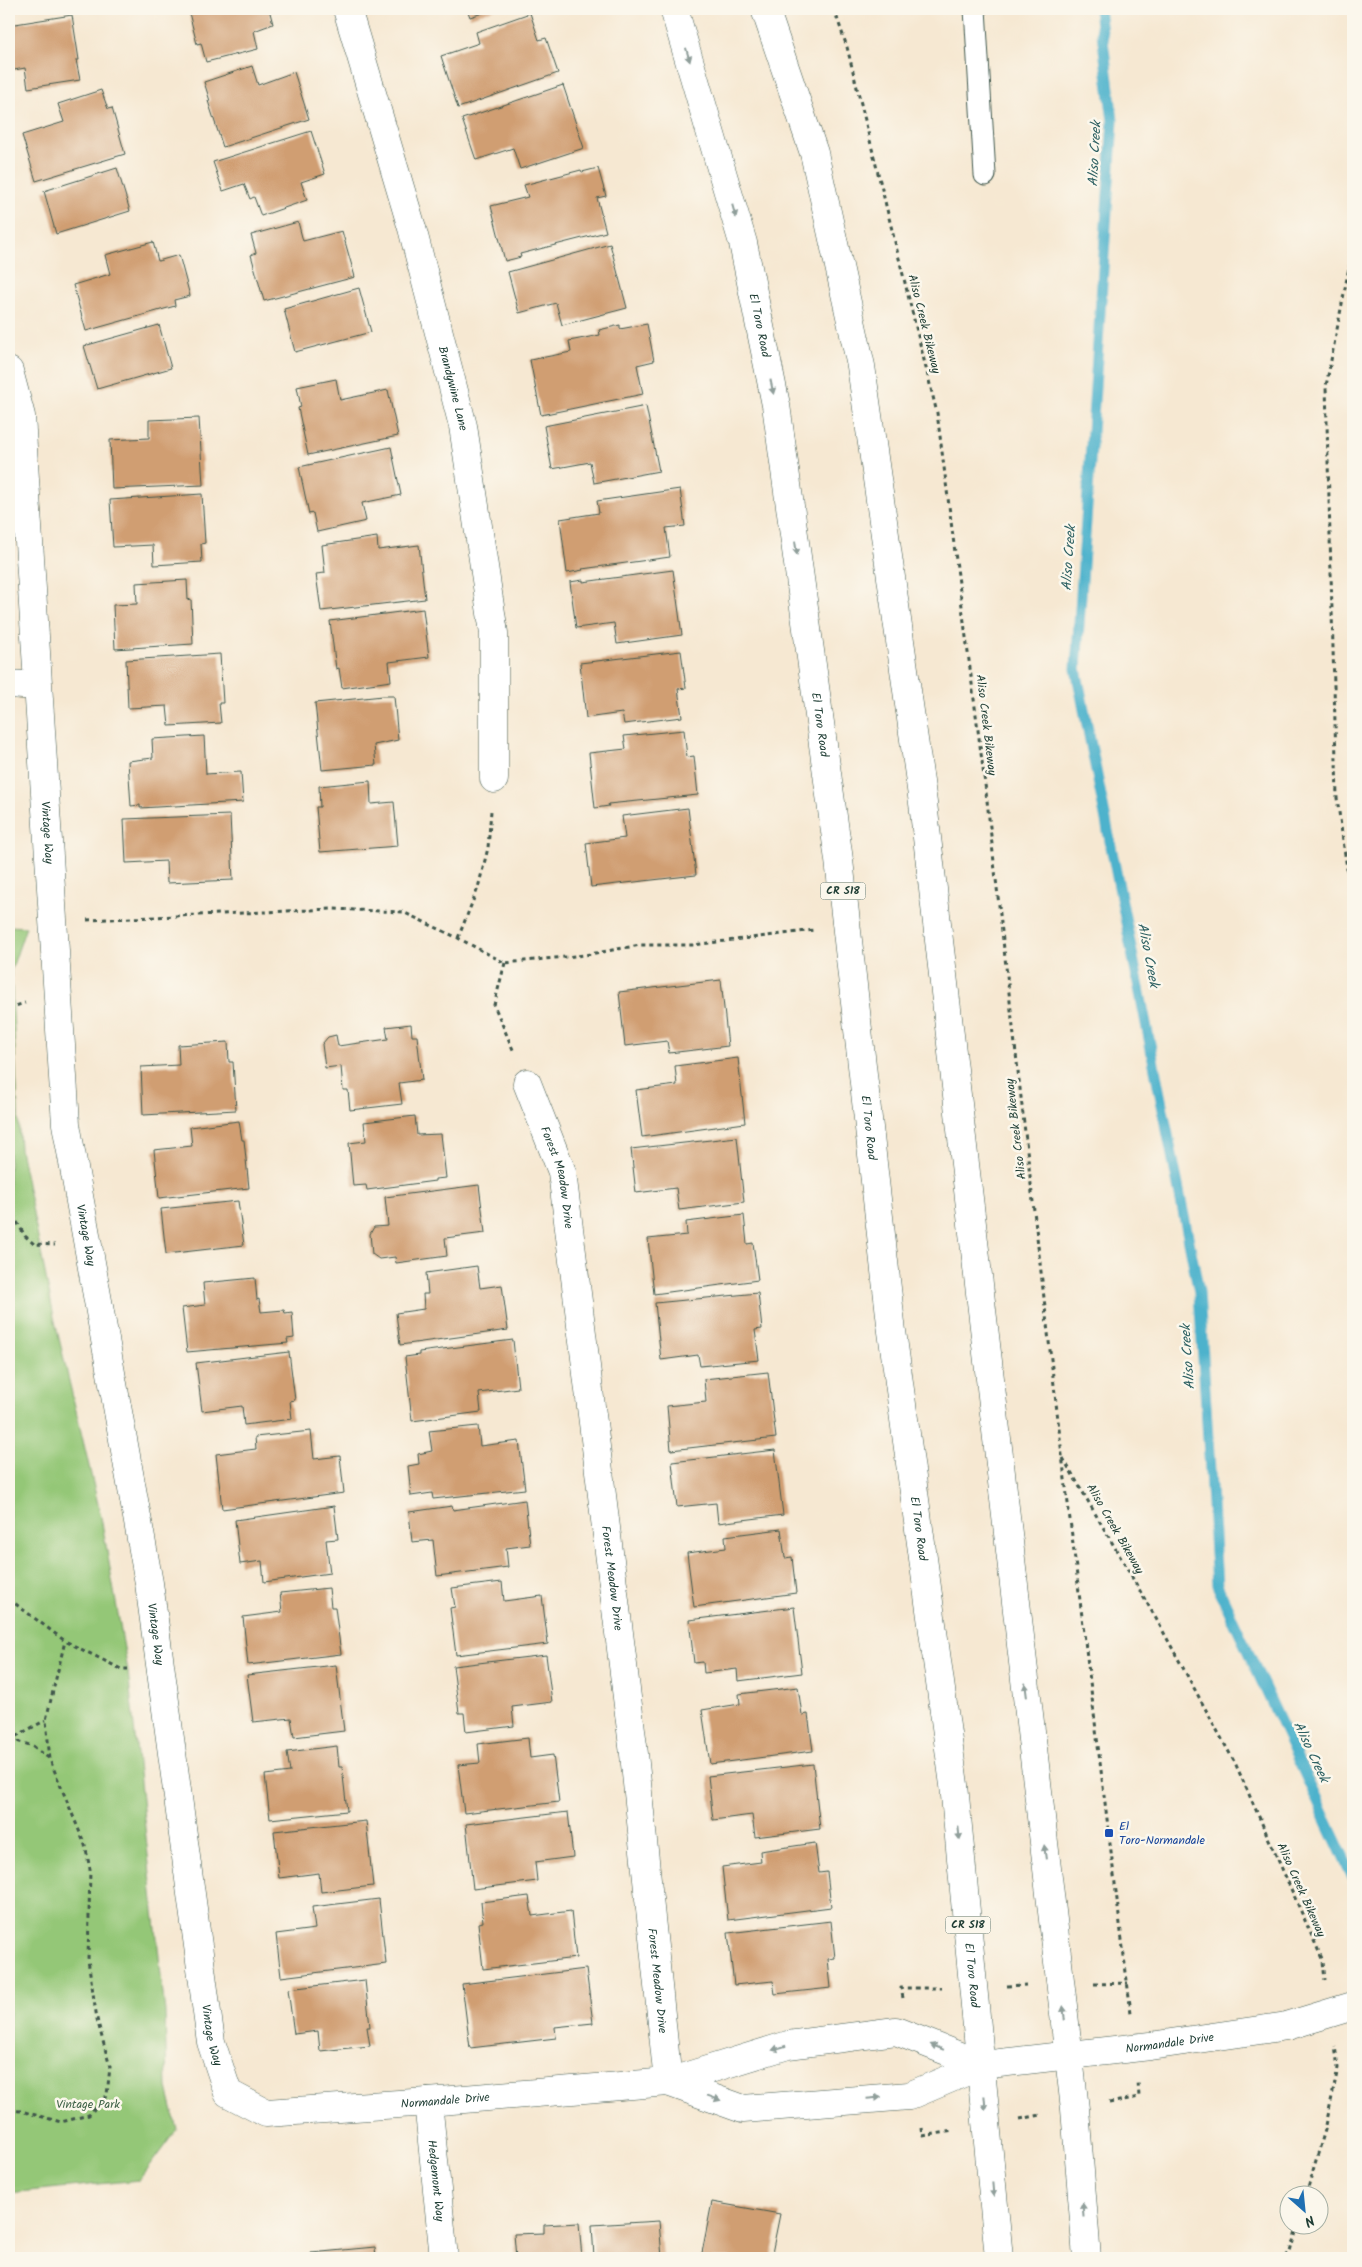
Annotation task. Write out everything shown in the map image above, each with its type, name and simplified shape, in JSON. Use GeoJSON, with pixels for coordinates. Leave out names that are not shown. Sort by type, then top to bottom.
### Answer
{"type":"FeatureCollection","features":[{"type":"Feature","properties":{"kind":"street","name":"Brandywine Lane"},"geometry":{"type":"LineString","coordinates":[[347,9],[412,228],[463,426],[494,634],[494,779]]}},
{"type":"Feature","properties":{"kind":"street","name":"El Toro Road"},"geometry":{"type":"LineString","coordinates":[[674,9],[743,243],[776,405],[847,926],[891,1324],[954,1785],[999,2258]]}},
{"type":"Feature","properties":{"kind":"street"},"geometry":{"type":"LineString","coordinates":[[766,9],[814,153],[861,366],[923,803],[1069,2055],[1087,2258]]}},
{"type":"Feature","properties":{"kind":"street","name":"Vintage Way"},"geometry":{"type":"LineString","coordinates":[[9,371],[21,416],[66,1124],[149,1583],[211,2042],[228,2092]]}},
{"type":"Feature","properties":{"kind":"street"},"geometry":{"type":"LineString","coordinates":[[9,684],[37,686]]}},
{"type":"Feature","properties":{"kind":"street","name":"Forest Meadow Drive"},"geometry":{"type":"LineString","coordinates":[[527,1083],[562,1172],[634,1754],[668,2082]]}},
{"type":"Feature","properties":{"kind":"street","name":"Normandale Drive"},"geometry":{"type":"LineString","coordinates":[[668,2082],[743,2109],[909,2096],[982,2066],[1287,2026],[1353,2006]]}},
{"type":"Feature","properties":{"kind":"street","name":"Normandale Drive"},"geometry":{"type":"LineString","coordinates":[[228,2092],[266,2113],[668,2082],[788,2045],[896,2031],[982,2066]]}},
{"type":"Feature","properties":{"kind":"street","name":"Hedgemont Way"},"geometry":{"type":"LineString","coordinates":[[428,2102],[444,2258]]}},
{"type":"Feature","properties":{"kind":"lane"},"geometry":{"type":"LineString","coordinates":[[976,9],[985,175]]}},
{"type":"Feature","properties":{"kind":"path","name":"Aliso Creek Bikeway"},"geometry":{"type":"LineString","coordinates":[[834,9],[847,47],[937,414],[986,792],[1062,1455],[1158,1622],[1236,1766],[1323,1961],[1327,1990]]}},
{"type":"Feature","properties":{"kind":"path"},"geometry":{"type":"LineString","coordinates":[[1353,248],[1326,386],[1337,798],[1353,911]]}},
{"type":"Feature","properties":{"kind":"path"},"geometry":{"type":"LineString","coordinates":[[458,938],[478,888],[488,848],[494,779]]}},
{"type":"Feature","properties":{"kind":"path"},"geometry":{"type":"LineString","coordinates":[[53,921],[332,909],[403,912],[505,963],[585,955],[640,945],[694,945],[847,926]]}},
{"type":"Feature","properties":{"kind":"path"},"geometry":{"type":"LineString","coordinates":[[505,963],[494,1005],[527,1083]]}},
{"type":"Feature","properties":{"kind":"path"},"geometry":{"type":"LineString","coordinates":[[9,1208],[25,1236],[34,1244],[88,1246]]}},
{"type":"Feature","properties":{"kind":"path"},"geometry":{"type":"LineString","coordinates":[[1062,1455],[1128,1983]]}},
{"type":"Feature","properties":{"kind":"path"},"geometry":{"type":"LineString","coordinates":[[9,1599],[65,1641],[121,1669],[161,1672]]}},
{"type":"Feature","properties":{"kind":"path"},"geometry":{"type":"LineString","coordinates":[[9,2110],[21,2111],[61,2122],[89,2115],[107,2095],[110,2067],[97,2019],[88,1960],[90,1869],[84,1845],[50,1760],[46,1720],[65,1641]]}},
{"type":"Feature","properties":{"kind":"path"},"geometry":{"type":"LineString","coordinates":[[9,1740],[46,1720]]}},
{"type":"Feature","properties":{"kind":"path"},"geometry":{"type":"LineString","coordinates":[[9,1740],[33,1746],[50,1760]]}},
{"type":"Feature","properties":{"kind":"path"},"geometry":{"type":"LineString","coordinates":[[1309,2184],[1324,2130],[1338,2068],[1334,2039]]}},
{"type":"Feature","properties":{"kind":"path"},"geometry":{"type":"LineString","coordinates":[[1286,2258],[1290,2252],[1295,2234]]}},
{"type":"Feature","properties":{"kind":"green space","name":"Vintage Park"},"geometry":{"type":"Polygon","coordinates":[[[9,926],[26,927],[11,971],[20,1149],[54,1317],[101,1517],[128,1671],[165,2012],[167,2088],[177,2129],[139,2180],[9,2193],[9,926]]]}},
{"type":"Feature","properties":{"kind":"building"},"geometry":{"type":"Polygon","coordinates":[[[188,9],[269,9],[273,24],[254,31],[258,49],[206,62],[201,43],[197,44],[188,9]]]}},
{"type":"Feature","properties":{"kind":"building"},"geometry":{"type":"Polygon","coordinates":[[[467,9],[495,9],[470,17],[467,9]]]}},
{"type":"Feature","properties":{"kind":"building"},"geometry":{"type":"Polygon","coordinates":[[[530,13],[539,40],[546,38],[558,73],[458,108],[441,56],[479,43],[476,32],[530,13]]]}},
{"type":"Feature","properties":{"kind":"building"},"geometry":{"type":"Polygon","coordinates":[[[72,15],[79,60],[76,60],[80,80],[28,88],[25,68],[9,71],[9,25],[72,15]]]}},
{"type":"Feature","properties":{"kind":"building"},"geometry":{"type":"Polygon","coordinates":[[[252,66],[258,85],[294,72],[309,119],[223,147],[204,82],[252,66]]]}},
{"type":"Feature","properties":{"kind":"building"},"geometry":{"type":"Polygon","coordinates":[[[563,85],[584,148],[520,169],[513,148],[476,160],[462,119],[563,85]]]}},
{"type":"Feature","properties":{"kind":"building"},"geometry":{"type":"Polygon","coordinates":[[[101,90],[108,109],[112,108],[125,154],[36,181],[22,135],[64,122],[58,104],[101,90]]]}},
{"type":"Feature","properties":{"kind":"building"},"geometry":{"type":"Polygon","coordinates":[[[311,131],[325,174],[301,182],[307,200],[261,216],[254,197],[250,199],[244,184],[223,191],[213,162],[311,131]]]}},
{"type":"Feature","properties":{"kind":"building"},"geometry":{"type":"Polygon","coordinates":[[[117,168],[130,211],[56,234],[44,191],[117,168]]]}},
{"type":"Feature","properties":{"kind":"building"},"geometry":{"type":"Polygon","coordinates":[[[598,168],[606,196],[597,198],[606,232],[520,254],[521,257],[505,261],[491,206],[528,197],[524,185],[581,170],[582,172],[598,168]]]}},
{"type":"Feature","properties":{"kind":"building"},"geometry":{"type":"Polygon","coordinates":[[[298,222],[303,241],[342,231],[355,277],[264,301],[251,255],[256,253],[251,235],[298,222]]]}},
{"type":"Feature","properties":{"kind":"building"},"geometry":{"type":"Polygon","coordinates":[[[153,242],[158,261],[179,255],[190,296],[174,300],[175,306],[86,331],[73,285],[110,274],[105,255],[153,242]]]}},
{"type":"Feature","properties":{"kind":"building"},"geometry":{"type":"Polygon","coordinates":[[[610,244],[627,308],[562,325],[556,303],[519,313],[508,272],[610,244]]]}},
{"type":"Feature","properties":{"kind":"building"},"geometry":{"type":"Polygon","coordinates":[[[359,288],[371,332],[295,352],[284,309],[359,288]]]}},
{"type":"Feature","properties":{"kind":"building"},"geometry":{"type":"Polygon","coordinates":[[[647,324],[654,361],[637,365],[643,394],[541,415],[530,360],[571,352],[569,341],[600,335],[599,330],[620,325],[620,329],[647,324]]]}},
{"type":"Feature","properties":{"kind":"building"},"geometry":{"type":"Polygon","coordinates":[[[159,325],[171,368],[97,389],[84,346],[159,325]]]}},
{"type":"Feature","properties":{"kind":"building"},"geometry":{"type":"Polygon","coordinates":[[[336,379],[340,400],[388,390],[398,436],[308,455],[298,408],[301,407],[297,387],[336,379]]]}},
{"type":"Feature","properties":{"kind":"building"},"geometry":{"type":"Polygon","coordinates":[[[646,406],[659,471],[594,483],[590,462],[552,469],[544,426],[646,406]]]}},
{"type":"Feature","properties":{"kind":"building"},"geometry":{"type":"Polygon","coordinates":[[[199,418],[203,485],[112,489],[110,440],[149,438],[149,420],[199,418]]]}},
{"type":"Feature","properties":{"kind":"building"},"geometry":{"type":"Polygon","coordinates":[[[391,447],[401,495],[362,503],[366,521],[317,532],[313,513],[309,514],[299,467],[391,447]]]}},
{"type":"Feature","properties":{"kind":"building"},"geometry":{"type":"Polygon","coordinates":[[[680,489],[685,526],[666,528],[670,557],[582,569],[567,573],[560,519],[599,513],[597,501],[680,489]]]}},
{"type":"Feature","properties":{"kind":"building"},"geometry":{"type":"Polygon","coordinates":[[[202,494],[205,543],[201,544],[202,562],[154,565],[153,545],[113,547],[110,500],[202,494]]]}},
{"type":"Feature","properties":{"kind":"building"},"geometry":{"type":"Polygon","coordinates":[[[377,537],[378,550],[419,545],[425,599],[321,611],[316,574],[325,573],[322,545],[377,537]]]}},
{"type":"Feature","properties":{"kind":"building"},"geometry":{"type":"Polygon","coordinates":[[[673,570],[682,635],[617,644],[614,623],[576,628],[570,582],[583,580],[583,582],[673,570]]]}},
{"type":"Feature","properties":{"kind":"building"},"geometry":{"type":"Polygon","coordinates":[[[187,580],[188,600],[191,599],[193,644],[115,649],[113,605],[137,604],[136,583],[187,580]]]}},
{"type":"Feature","properties":{"kind":"building"},"geometry":{"type":"Polygon","coordinates":[[[423,609],[429,657],[389,662],[391,681],[342,688],[339,668],[336,669],[330,621],[423,609]]]}},
{"type":"Feature","properties":{"kind":"building"},"geometry":{"type":"Polygon","coordinates":[[[681,651],[686,688],[678,689],[682,717],[624,724],[622,713],[586,718],[580,663],[681,651]]]}},
{"type":"Feature","properties":{"kind":"building"},"geometry":{"type":"Polygon","coordinates":[[[220,654],[223,703],[219,703],[221,723],[169,726],[167,706],[128,708],[126,660],[220,654]]]}},
{"type":"Feature","properties":{"kind":"building"},"geometry":{"type":"Polygon","coordinates":[[[394,696],[398,740],[374,745],[376,765],[322,770],[315,703],[394,696]]]}},
{"type":"Feature","properties":{"kind":"building"},"geometry":{"type":"Polygon","coordinates":[[[684,730],[687,757],[694,756],[698,795],[608,804],[609,806],[595,808],[589,753],[626,749],[624,736],[684,730]]]}},
{"type":"Feature","properties":{"kind":"building"},"geometry":{"type":"Polygon","coordinates":[[[204,736],[206,774],[241,772],[243,802],[140,808],[140,805],[131,806],[128,761],[153,758],[152,739],[204,736]]]}},
{"type":"Feature","properties":{"kind":"building"},"geometry":{"type":"Polygon","coordinates":[[[370,781],[371,804],[394,802],[398,846],[320,852],[316,807],[320,807],[319,786],[370,781]]]}},
{"type":"Feature","properties":{"kind":"building"},"geometry":{"type":"Polygon","coordinates":[[[688,808],[696,875],[591,887],[586,843],[625,838],[622,816],[688,808]]]}},
{"type":"Feature","properties":{"kind":"building"},"geometry":{"type":"Polygon","coordinates":[[[230,815],[233,880],[167,883],[166,861],[126,863],[124,819],[230,815]]]}},
{"type":"Feature","properties":{"kind":"building"},"geometry":{"type":"Polygon","coordinates":[[[721,980],[728,1046],[669,1053],[667,1041],[625,1046],[619,992],[721,980]]]}},
{"type":"Feature","properties":{"kind":"building"},"geometry":{"type":"Polygon","coordinates":[[[411,1024],[412,1036],[417,1036],[422,1080],[399,1083],[402,1104],[350,1110],[348,1090],[343,1090],[341,1066],[325,1068],[322,1044],[328,1037],[336,1035],[338,1046],[388,1039],[386,1027],[411,1024]]]}},
{"type":"Feature","properties":{"kind":"building"},"geometry":{"type":"Polygon","coordinates":[[[228,1042],[229,1062],[233,1062],[236,1110],[143,1115],[141,1067],[179,1065],[178,1045],[228,1042]]]}},
{"type":"Feature","properties":{"kind":"building"},"geometry":{"type":"Polygon","coordinates":[[[738,1058],[745,1123],[642,1137],[636,1090],[677,1085],[675,1066],[738,1058]]]}},
{"type":"Feature","properties":{"kind":"building"},"geometry":{"type":"Polygon","coordinates":[[[415,1116],[417,1135],[441,1134],[446,1178],[367,1190],[366,1185],[353,1186],[349,1143],[366,1141],[364,1122],[415,1116]]]}},
{"type":"Feature","properties":{"kind":"building"},"geometry":{"type":"Polygon","coordinates":[[[239,1121],[242,1140],[244,1140],[249,1188],[159,1198],[154,1150],[192,1146],[190,1127],[239,1121]]]}},
{"type":"Feature","properties":{"kind":"building"},"geometry":{"type":"Polygon","coordinates":[[[737,1137],[744,1202],[679,1210],[676,1188],[636,1193],[631,1149],[737,1137]]]}},
{"type":"Feature","properties":{"kind":"building"},"geometry":{"type":"Polygon","coordinates":[[[479,1185],[485,1233],[445,1238],[447,1256],[396,1263],[395,1257],[379,1259],[372,1254],[370,1234],[374,1227],[388,1226],[385,1197],[479,1185]]]}},
{"type":"Feature","properties":{"kind":"building"},"geometry":{"type":"Polygon","coordinates":[[[238,1201],[244,1245],[166,1254],[161,1209],[238,1201]]]}},
{"type":"Feature","properties":{"kind":"building"},"geometry":{"type":"Polygon","coordinates":[[[744,1215],[747,1244],[753,1243],[758,1280],[654,1294],[648,1239],[687,1235],[686,1222],[744,1215]]]}},
{"type":"Feature","properties":{"kind":"building"},"geometry":{"type":"Polygon","coordinates":[[[477,1266],[480,1288],[502,1285],[508,1330],[400,1345],[396,1313],[424,1309],[423,1294],[428,1294],[426,1273],[477,1266]]]}},
{"type":"Feature","properties":{"kind":"building"},"geometry":{"type":"Polygon","coordinates":[[[255,1278],[257,1300],[259,1299],[261,1312],[284,1310],[285,1313],[292,1312],[294,1338],[287,1339],[288,1343],[187,1352],[182,1308],[205,1305],[203,1283],[255,1278]]]}},
{"type":"Feature","properties":{"kind":"building"},"geometry":{"type":"Polygon","coordinates":[[[758,1293],[762,1329],[755,1330],[759,1360],[700,1366],[698,1355],[661,1360],[655,1303],[758,1293]]]}},
{"type":"Feature","properties":{"kind":"building"},"geometry":{"type":"Polygon","coordinates":[[[513,1340],[518,1388],[479,1393],[481,1412],[412,1421],[405,1357],[419,1355],[419,1352],[513,1340]]]}},
{"type":"Feature","properties":{"kind":"building"},"geometry":{"type":"Polygon","coordinates":[[[289,1352],[295,1400],[290,1401],[292,1419],[244,1425],[242,1406],[202,1411],[196,1363],[289,1352]]]}},
{"type":"Feature","properties":{"kind":"building"},"geometry":{"type":"Polygon","coordinates":[[[768,1372],[776,1438],[671,1450],[667,1406],[706,1402],[704,1379],[768,1372]]]}},
{"type":"Feature","properties":{"kind":"building"},"geometry":{"type":"Polygon","coordinates":[[[478,1426],[480,1446],[519,1441],[525,1489],[433,1499],[432,1493],[411,1496],[408,1466],[419,1464],[418,1454],[432,1451],[429,1431],[478,1426]]]}},
{"type":"Feature","properties":{"kind":"building"},"geometry":{"type":"Polygon","coordinates":[[[311,1431],[314,1459],[340,1456],[344,1493],[222,1509],[216,1454],[256,1449],[255,1437],[311,1431]]]}},
{"type":"Feature","properties":{"kind":"building"},"geometry":{"type":"Polygon","coordinates":[[[775,1450],[783,1515],[718,1523],[716,1503],[677,1507],[672,1462],[775,1450]]]}},
{"type":"Feature","properties":{"kind":"building"},"geometry":{"type":"Polygon","coordinates":[[[525,1500],[530,1545],[506,1548],[508,1567],[437,1576],[433,1540],[412,1542],[409,1512],[452,1506],[453,1510],[525,1500]]]}},
{"type":"Feature","properties":{"kind":"building"},"geometry":{"type":"Polygon","coordinates":[[[334,1506],[338,1539],[326,1540],[330,1573],[264,1582],[262,1561],[240,1564],[235,1520],[334,1506]]]}},
{"type":"Feature","properties":{"kind":"building"},"geometry":{"type":"Polygon","coordinates":[[[781,1529],[785,1558],[792,1557],[796,1593],[694,1607],[687,1553],[726,1548],[725,1536],[781,1529]]]}},
{"type":"Feature","properties":{"kind":"building"},"geometry":{"type":"Polygon","coordinates":[[[502,1582],[504,1601],[542,1596],[548,1644],[456,1655],[450,1608],[455,1607],[452,1588],[502,1582]]]}},
{"type":"Feature","properties":{"kind":"building"},"geometry":{"type":"Polygon","coordinates":[[[329,1588],[331,1607],[335,1607],[341,1654],[248,1665],[243,1617],[282,1612],[280,1593],[329,1588]]]}},
{"type":"Feature","properties":{"kind":"building"},"geometry":{"type":"Polygon","coordinates":[[[794,1607],[802,1673],[738,1681],[737,1669],[704,1673],[703,1662],[694,1663],[689,1620],[794,1607]]]}},
{"type":"Feature","properties":{"kind":"building"},"geometry":{"type":"Polygon","coordinates":[[[546,1655],[552,1702],[512,1707],[514,1726],[466,1732],[464,1713],[459,1713],[453,1666],[546,1655]]]}},
{"type":"Feature","properties":{"kind":"building"},"geometry":{"type":"Polygon","coordinates":[[[336,1665],[344,1731],[294,1737],[291,1718],[253,1722],[247,1675],[336,1665]]]}},
{"type":"Feature","properties":{"kind":"building"},"geometry":{"type":"Polygon","coordinates":[[[798,1687],[802,1715],[808,1714],[813,1751],[710,1764],[702,1710],[740,1704],[739,1694],[798,1687]]]}},
{"type":"Feature","properties":{"kind":"building"},"geometry":{"type":"Polygon","coordinates":[[[528,1738],[530,1758],[553,1755],[559,1802],[464,1813],[458,1765],[480,1763],[478,1744],[528,1738]]]}},
{"type":"Feature","properties":{"kind":"building"},"geometry":{"type":"Polygon","coordinates":[[[337,1746],[339,1767],[342,1767],[347,1811],[270,1819],[265,1775],[290,1772],[287,1752],[337,1746]]]}},
{"type":"Feature","properties":{"kind":"building"},"geometry":{"type":"Polygon","coordinates":[[[813,1764],[820,1829],[755,1837],[752,1815],[713,1820],[708,1776],[813,1764]]]}},
{"type":"Feature","properties":{"kind":"building"},"geometry":{"type":"Polygon","coordinates":[[[568,1812],[573,1857],[535,1862],[537,1881],[473,1889],[466,1824],[568,1812]]]}},
{"type":"Feature","properties":{"kind":"building"},"geometry":{"type":"Polygon","coordinates":[[[366,1821],[373,1886],[321,1892],[319,1873],[279,1878],[274,1831],[366,1821]]]}},
{"type":"Feature","properties":{"kind":"building"},"geometry":{"type":"Polygon","coordinates":[[[815,1843],[819,1873],[827,1872],[831,1907],[728,1920],[722,1867],[761,1862],[760,1851],[815,1843]]]}},
{"type":"Feature","properties":{"kind":"building"},"geometry":{"type":"Polygon","coordinates":[[[529,1896],[532,1916],[571,1911],[576,1958],[483,1969],[478,1923],[483,1922],[481,1902],[529,1896]]]}},
{"type":"Feature","properties":{"kind":"building"},"geometry":{"type":"Polygon","coordinates":[[[379,1899],[386,1964],[281,1977],[276,1934],[315,1929],[312,1907],[379,1899]]]}},
{"type":"Feature","properties":{"kind":"building"},"geometry":{"type":"Polygon","coordinates":[[[831,1921],[835,1958],[828,1959],[831,1988],[775,1994],[773,1981],[734,1985],[728,1933],[831,1921]]]}},
{"type":"Feature","properties":{"kind":"building"},"geometry":{"type":"Polygon","coordinates":[[[586,1969],[593,2023],[555,2027],[556,2038],[470,2048],[462,1984],[586,1969]]]}},
{"type":"Feature","properties":{"kind":"building"},"geometry":{"type":"Polygon","coordinates":[[[365,1980],[370,2027],[367,2027],[370,2046],[320,2051],[318,2031],[294,2034],[288,1989],[365,1980]]]}},
{"type":"Feature","properties":{"kind":"building"},"geometry":{"type":"Polygon","coordinates":[[[712,2202],[780,2214],[771,2258],[701,2258],[712,2202]]]}},
{"type":"Feature","properties":{"kind":"building"},"geometry":{"type":"Polygon","coordinates":[[[659,2221],[662,2258],[594,2258],[592,2225],[659,2221]]]}},
{"type":"Feature","properties":{"kind":"building"},"geometry":{"type":"Polygon","coordinates":[[[579,2223],[582,2258],[516,2258],[514,2234],[544,2233],[544,2225],[579,2223]]]}},
{"type":"Feature","properties":{"kind":"building"},"geometry":{"type":"Polygon","coordinates":[[[375,2247],[376,2258],[311,2258],[311,2253],[375,2247]]]}},
{"type":"Feature","properties":{"kind":"waterway","name":"Aliso Creek"},"geometry":{"type":"LineString","coordinates":[[1099,9],[1113,121],[1076,669],[1199,1292],[1217,1585],[1353,1878]]}},
{"type":"Feature","properties":{"kind":"place","name":"El Toro-Normandale"},"geometry":{"type":"Point","coordinates":[1109,1833]}}]}
